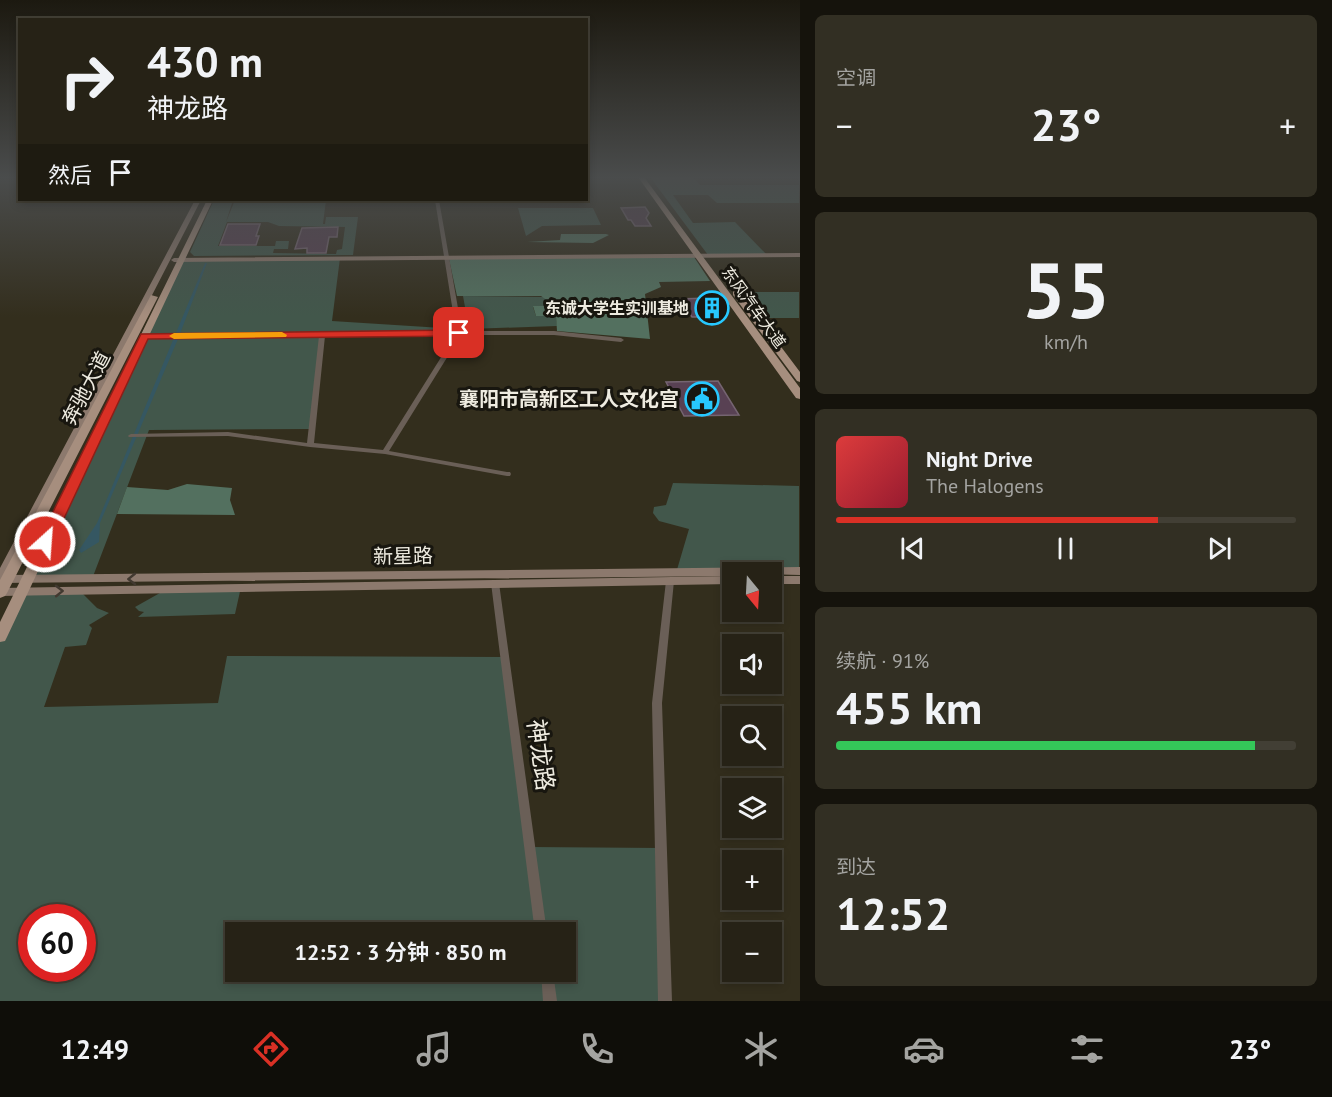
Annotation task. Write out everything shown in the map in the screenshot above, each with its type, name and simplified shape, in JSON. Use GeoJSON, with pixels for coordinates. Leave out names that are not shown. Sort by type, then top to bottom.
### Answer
{"type":"FeatureCollection","features":[{"type":"Feature","properties":{"kind":"main road","name":"奔驰大道"},"geometry":{"type":"LineString","coordinates":[[0,637],[144,336],[178,260],[180,242],[190,224]]}},
{"type":"Feature","properties":{"kind":"main road","name":"奔驰大道"},"geometry":{"type":"LineString","coordinates":[[0,592],[5,576],[197,224]]}},
{"type":"Feature","properties":{"kind":"main road","name":"东风汽车大道"},"geometry":{"type":"LineString","coordinates":[[678,224],[800,379]]}},
{"type":"Feature","properties":{"kind":"main road","name":"东风汽车大道"},"geometry":{"type":"LineString","coordinates":[[682,224],[800,396]]}},
{"type":"Feature","properties":{"kind":"street"},"geometry":{"type":"LineString","coordinates":[[5,576],[188,224]]}},
{"type":"Feature","properties":{"kind":"street"},"geometry":{"type":"LineString","coordinates":[[385,452],[459,333],[440,224]]}},
{"type":"Feature","properties":{"kind":"street"},"geometry":{"type":"LineString","coordinates":[[178,260],[800,255]]}},
{"type":"Feature","properties":{"kind":"street"},"geometry":{"type":"LineString","coordinates":[[144,336],[554,333],[621,340]]}},
{"type":"Feature","properties":{"kind":"street"},"geometry":{"type":"LineString","coordinates":[[310,445],[322,335]]}},
{"type":"Feature","properties":{"kind":"street"},"geometry":{"type":"LineString","coordinates":[[131,436],[228,434],[385,452],[507,474]]}},
{"type":"Feature","properties":{"kind":"street","name":"新星路"},"geometry":{"type":"LineString","coordinates":[[0,592],[24,586],[800,571]]}},
{"type":"Feature","properties":{"kind":"street","name":"新星路"},"geometry":{"type":"LineString","coordinates":[[5,576],[24,586],[722,580]]}},
{"type":"Feature","properties":{"kind":"street"},"geometry":{"type":"LineString","coordinates":[[782,580],[800,580]]}},
{"type":"Feature","properties":{"kind":"street"},"geometry":{"type":"LineString","coordinates":[[665,1001],[657,703],[670,581]]}},
{"type":"Feature","properties":{"kind":"street","name":"神龙路"},"geometry":{"type":"LineString","coordinates":[[495,583],[540,922]]}},
{"type":"Feature","properties":{"kind":"street"},"geometry":{"type":"LineString","coordinates":[[548,982],[550,1001]]}},
{"type":"Feature","properties":{"kind":"green space"},"geometry":{"type":"Polygon","coordinates":[[[203,224],[226,224],[218,246],[275,246],[276,241],[289,241],[288,249],[274,249],[273,253],[336,254],[337,250],[342,249],[345,227],[279,226],[273,224],[357,224],[353,255],[194,256],[190,252],[203,224]]]}},
{"type":"Feature","properties":{"kind":"green space"},"geometry":{"type":"Polygon","coordinates":[[[522,224],[601,225],[542,226],[526,236],[522,224]]]}},
{"type":"Feature","properties":{"kind":"green space"},"geometry":{"type":"Polygon","coordinates":[[[685,224],[737,224],[767,255],[708,255],[685,224]]]}},
{"type":"Feature","properties":{"kind":"green space"},"geometry":{"type":"Polygon","coordinates":[[[561,234],[609,235],[593,243],[527,242],[560,240],[561,234]]]}},
{"type":"Feature","properties":{"kind":"green space"},"geometry":{"type":"Polygon","coordinates":[[[694,257],[710,281],[659,282],[661,287],[645,294],[650,339],[557,331],[556,316],[536,316],[533,306],[555,306],[541,296],[457,296],[449,259],[694,257]]]}},
{"type":"Feature","properties":{"kind":"green space"},"geometry":{"type":"Polygon","coordinates":[[[340,258],[332,321],[458,329],[459,333],[322,335],[311,429],[149,430],[92,579],[27,580],[181,259],[340,258]]]}},
{"type":"Feature","properties":{"kind":"green space"},"geometry":{"type":"Polygon","coordinates":[[[735,292],[799,292],[799,318],[754,318],[735,292]]]}},
{"type":"Feature","properties":{"kind":"green space"},"geometry":{"type":"Polygon","coordinates":[[[463,296],[545,297],[555,303],[555,306],[533,307],[536,316],[556,316],[557,326],[469,329],[463,296]]]}},
{"type":"Feature","properties":{"kind":"green space"},"geometry":{"type":"Polygon","coordinates":[[[673,483],[799,486],[799,571],[782,571],[782,562],[722,562],[722,572],[676,573],[689,529],[659,521],[653,513],[654,507],[666,505],[673,483]]]}},
{"type":"Feature","properties":{"kind":"green space"},"geometry":{"type":"Polygon","coordinates":[[[187,484],[232,488],[230,500],[235,515],[117,514],[127,487],[168,490],[187,484]]]}},
{"type":"Feature","properties":{"kind":"green space"},"geometry":{"type":"Polygon","coordinates":[[[241,587],[235,614],[138,617],[144,612],[135,607],[167,589],[241,587]]]}},
{"type":"Feature","properties":{"kind":"green space"},"geometry":{"type":"Polygon","coordinates":[[[79,590],[97,608],[109,613],[89,625],[92,628],[86,645],[65,647],[44,707],[218,703],[227,656],[505,657],[530,847],[661,848],[665,1001],[0,1001],[0,637],[22,591],[79,590]]]}},
{"type":"Feature","properties":{"kind":"water"},"geometry":{"type":"Polygon","coordinates":[[[205,263],[207,263],[178,339],[100,523],[99,542],[81,553],[79,550],[97,523],[205,263]]]}},
{"type":"Feature","properties":{"kind":"building"},"geometry":{"type":"Polygon","coordinates":[[[228,224],[260,224],[256,245],[220,245],[228,224]]]}},
{"type":"Feature","properties":{"kind":"building"},"geometry":{"type":"Polygon","coordinates":[[[633,224],[650,224],[651,226],[635,226],[633,224]]]}},
{"type":"Feature","properties":{"kind":"building"},"geometry":{"type":"Polygon","coordinates":[[[338,227],[337,237],[329,237],[326,253],[307,253],[307,248],[295,249],[302,228],[338,227]]]}},
{"type":"Feature","properties":{"kind":"building","name":"东诚大学生实训基地"},"geometry":{"type":"Polygon","coordinates":[[[709,298],[722,317],[692,317],[679,299],[709,298]]]}},
{"type":"Feature","properties":{"kind":"building","name":"襄阳市高新区工人文化宫"},"geometry":{"type":"Polygon","coordinates":[[[718,381],[739,415],[684,416],[666,382],[718,381]]]}},
{"type":"Feature","properties":{"kind":"slow traffic"},"geometry":{"type":"LineString","coordinates":[[174,336],[282,335]]}},
{"type":"Feature","properties":{"kind":"place","name":"东诚大学生实训基地"},"geometry":{"type":"Point","coordinates":[712,308]}},
{"type":"Feature","properties":{"kind":"place","name":"襄阳市高新区工人文化宫"},"geometry":{"type":"Point","coordinates":[702,399]}},
{"type":"Feature","properties":{"kind":"route"},"geometry":{"type":"LineString","coordinates":[[45,542],[144,336],[459,333]]}}]}
